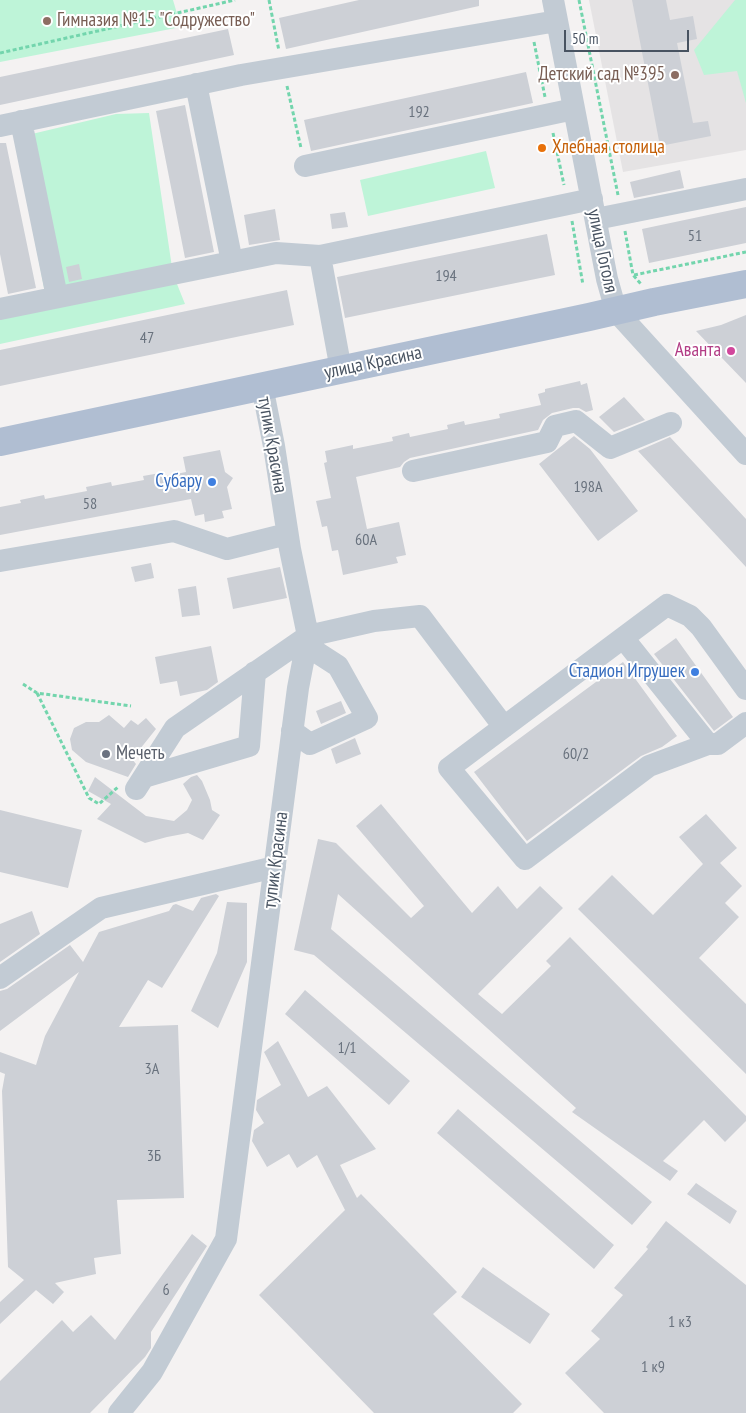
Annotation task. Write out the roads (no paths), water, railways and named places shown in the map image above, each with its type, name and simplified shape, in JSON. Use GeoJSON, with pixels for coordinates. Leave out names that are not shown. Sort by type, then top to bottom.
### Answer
{"type":"FeatureCollection","features":[{"type":"Feature","properties":{"kind":"main road","name":"улица Красина"},"geometry":{"type":"LineString","coordinates":[[0,442],[746,284]]}},
{"type":"Feature","properties":{"kind":"street"},"geometry":{"type":"LineString","coordinates":[[57,297],[10,124],[241,75],[531,26],[555,10]]}},
{"type":"Feature","properties":{"kind":"street","name":"улица Гоголя"},"geometry":{"type":"LineString","coordinates":[[555,10],[607,279],[616,311],[746,454]]}},
{"type":"Feature","properties":{"kind":"street"},"geometry":{"type":"LineString","coordinates":[[196,84],[232,262]]}},
{"type":"Feature","properties":{"kind":"street"},"geometry":{"type":"LineString","coordinates":[[305,166],[574,109]]}},
{"type":"Feature","properties":{"kind":"street"},"geometry":{"type":"LineString","coordinates":[[0,309],[276,253],[320,256],[568,204],[622,213],[746,189]]}},
{"type":"Feature","properties":{"kind":"street"},"geometry":{"type":"LineString","coordinates":[[320,256],[341,370]]}},
{"type":"Feature","properties":{"kind":"street","name":"тупик Красина"},"geometry":{"type":"LineString","coordinates":[[119,1413],[152,1372],[226,1238],[275,867],[295,733],[298,688],[307,641],[262,386]]}},
{"type":"Feature","properties":{"kind":"street"},"geometry":{"type":"LineString","coordinates":[[414,472],[547,442],[555,426],[576,421],[610,448],[671,423]]}},
{"type":"Feature","properties":{"kind":"street"},"geometry":{"type":"LineString","coordinates":[[0,561],[174,532],[227,550],[287,534]]}},
{"type":"Feature","properties":{"kind":"street"},"geometry":{"type":"LineString","coordinates":[[746,689],[701,627],[690,616],[667,605],[449,768],[526,859],[648,766],[708,744],[718,744],[746,723]]}},
{"type":"Feature","properties":{"kind":"street"},"geometry":{"type":"LineString","coordinates":[[255,672],[249,746],[140,783],[175,728],[255,672],[307,641],[374,622],[420,616],[504,728]]}},
{"type":"Feature","properties":{"kind":"street"},"geometry":{"type":"LineString","coordinates":[[624,639],[708,744]]}},
{"type":"Feature","properties":{"kind":"street"},"geometry":{"type":"LineString","coordinates":[[295,733],[362,705],[338,666],[307,641]]}},
{"type":"Feature","properties":{"kind":"street"},"geometry":{"type":"LineString","coordinates":[[0,978],[101,908],[275,867]]}},
{"type":"Feature","properties":{"kind":"place","name":"Гимназия №15 \"Содружество\""},"geometry":{"type":"Point","coordinates":[47,21]}},
{"type":"Feature","properties":{"kind":"place","name":"Детский сад №395"},"geometry":{"type":"Point","coordinates":[675,75]}},
{"type":"Feature","properties":{"kind":"place","name":"Хлебная столица"},"geometry":{"type":"Point","coordinates":[542,148]}},
{"type":"Feature","properties":{"kind":"place","name":"Аванта"},"geometry":{"type":"Point","coordinates":[731,351]}},
{"type":"Feature","properties":{"kind":"place","name":"Субару"},"geometry":{"type":"Point","coordinates":[212,482]}},
{"type":"Feature","properties":{"kind":"place","name":"Стадион Игрушек"},"geometry":{"type":"Point","coordinates":[695,672]}},
{"type":"Feature","properties":{"kind":"place","name":"Мечеть"},"geometry":{"type":"Point","coordinates":[106,754]}}]}
